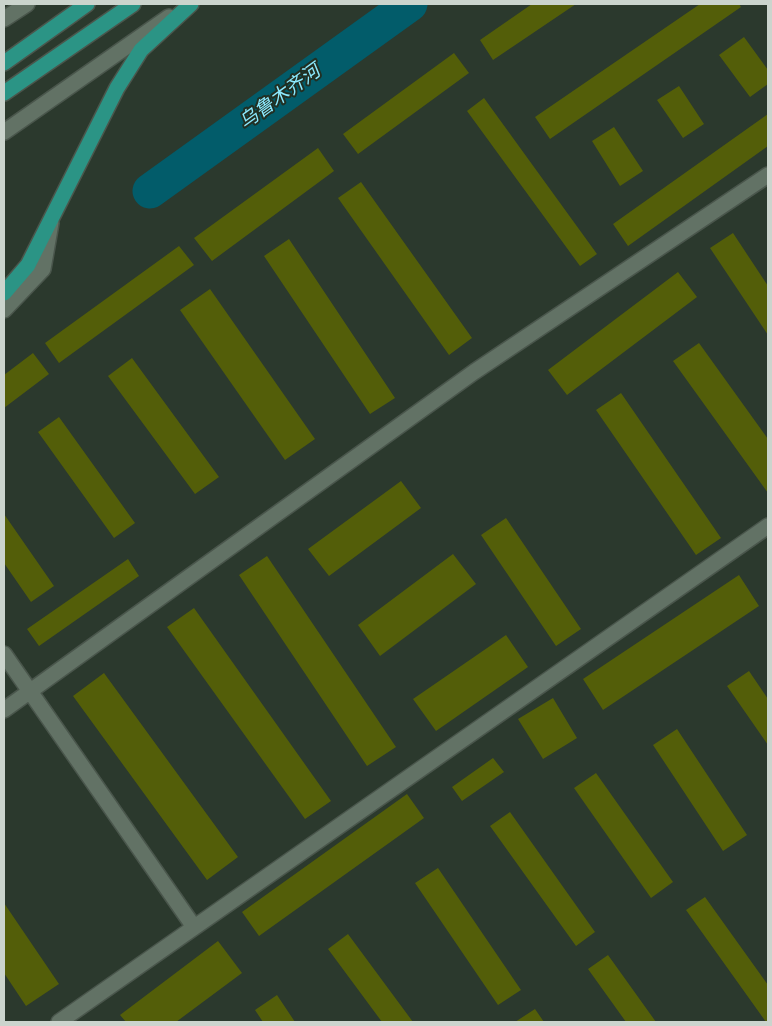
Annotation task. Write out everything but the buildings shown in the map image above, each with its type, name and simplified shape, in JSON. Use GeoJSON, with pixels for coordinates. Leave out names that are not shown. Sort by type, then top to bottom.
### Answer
{"type":"FeatureCollection","features":[{"type":"Feature","properties":{"kind":"highway"},"geometry":{"type":"LineString","coordinates":[[4,63],[87,4]]}},
{"type":"Feature","properties":{"kind":"highway"},"geometry":{"type":"LineString","coordinates":[[4,93],[133,4]]}},
{"type":"Feature","properties":{"kind":"highway"},"geometry":{"type":"LineString","coordinates":[[4,293],[28,265],[117,88],[141,50],[190,4]]}},
{"type":"Feature","properties":{"kind":"street"},"geometry":{"type":"LineString","coordinates":[[4,19],[27,4]]}},
{"type":"Feature","properties":{"kind":"street"},"geometry":{"type":"LineString","coordinates":[[4,132],[190,4]]}},
{"type":"Feature","properties":{"kind":"street"},"geometry":{"type":"LineString","coordinates":[[4,710],[474,372],[768,175]]}},
{"type":"Feature","properties":{"kind":"street"},"geometry":{"type":"LineString","coordinates":[[4,310],[42,269],[52,220]]}},
{"type":"Feature","properties":{"kind":"street"},"geometry":{"type":"LineString","coordinates":[[59,1022],[768,526]]}},
{"type":"Feature","properties":{"kind":"street"},"geometry":{"type":"LineString","coordinates":[[4,654],[194,927]]}},
{"type":"Feature","properties":{"kind":"waterway","name":"乌鲁木齐河"},"geometry":{"type":"LineString","coordinates":[[150,191],[410,4]]}}]}
